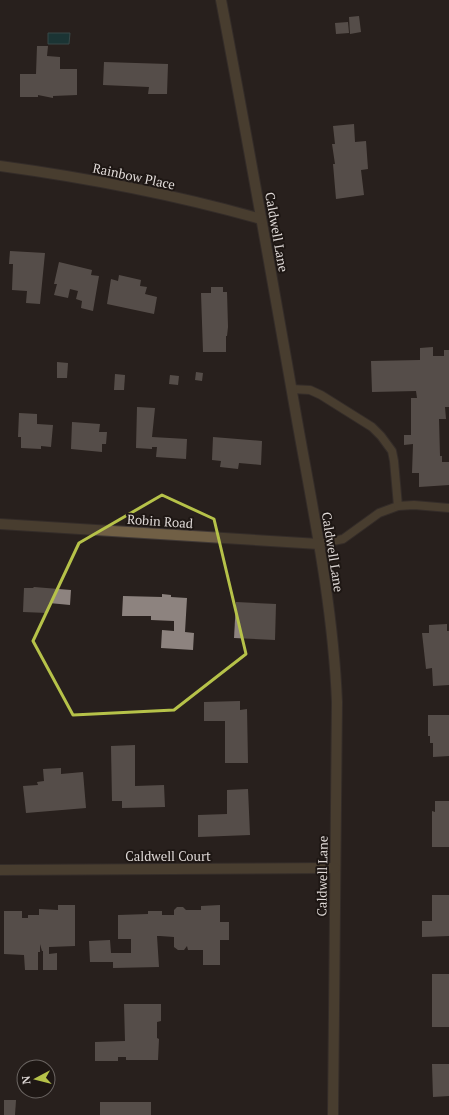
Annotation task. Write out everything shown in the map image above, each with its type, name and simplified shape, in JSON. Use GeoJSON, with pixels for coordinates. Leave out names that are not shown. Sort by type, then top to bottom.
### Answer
{"type":"FeatureCollection","features":[{"type":"Feature","properties":{"kind":"street","name":"Caldwell Lane"},"geometry":{"type":"LineString","coordinates":[[221,0],[319,544],[331,628],[337,685],[333,1115]]}},
{"type":"Feature","properties":{"kind":"street","name":"Rainbow Place"},"geometry":{"type":"LineString","coordinates":[[0,166],[68,176],[147,192],[261,219]]}},
{"type":"Feature","properties":{"kind":"street","name":"Robin Road"},"geometry":{"type":"LineString","coordinates":[[0,524],[319,544]]}},
{"type":"Feature","properties":{"kind":"street","name":"Caldwell Court"},"geometry":{"type":"LineString","coordinates":[[0,870],[336,868]]}},
{"type":"Feature","properties":{"kind":"lane"},"geometry":{"type":"LineString","coordinates":[[291,388],[310,390],[321,395],[372,427],[381,436],[392,451],[398,506]]}},
{"type":"Feature","properties":{"kind":"lane"},"geometry":{"type":"LineString","coordinates":[[319,544],[343,539],[379,513],[398,506],[414,505],[449,508]]}},
{"type":"Feature","properties":{"kind":"highlighted area"},"geometry":{"type":"Polygon","coordinates":[[[162,495],[214,519],[246,654],[174,710],[73,715],[33,641],[79,543],[162,495]]]}},
{"type":"Feature","properties":{"kind":"water"},"geometry":{"type":"Polygon","coordinates":[[[48,33],[70,33],[69,44],[48,44],[48,33]]]}},
{"type":"Feature","properties":{"kind":"building"},"geometry":{"type":"Polygon","coordinates":[[[359,16],[361,32],[350,34],[349,17],[359,16]]]}},
{"type":"Feature","properties":{"kind":"building"},"geometry":{"type":"Polygon","coordinates":[[[348,22],[349,33],[336,34],[335,23],[348,22]]]}},
{"type":"Feature","properties":{"kind":"building"},"geometry":{"type":"Polygon","coordinates":[[[37,46],[48,46],[47,56],[60,57],[60,69],[77,69],[77,95],[53,96],[53,98],[38,95],[38,97],[20,97],[20,74],[36,74],[37,46]]]}},
{"type":"Feature","properties":{"kind":"building"},"geometry":{"type":"Polygon","coordinates":[[[104,62],[168,64],[167,94],[148,94],[149,87],[103,85],[104,62]]]}},
{"type":"Feature","properties":{"kind":"building"},"geometry":{"type":"Polygon","coordinates":[[[354,124],[355,142],[366,141],[368,169],[361,170],[364,195],[336,199],[333,164],[335,164],[332,144],[335,144],[333,126],[354,124]]]}},
{"type":"Feature","properties":{"kind":"building"},"geometry":{"type":"Polygon","coordinates":[[[10,251],[45,253],[40,304],[26,303],[27,291],[12,290],[13,264],[9,264],[10,251]]]}},
{"type":"Feature","properties":{"kind":"building"},"geometry":{"type":"Polygon","coordinates":[[[59,262],[92,270],[91,275],[99,276],[93,311],[81,308],[82,301],[76,299],[78,291],[70,289],[68,298],[54,295],[57,284],[54,284],[59,262]]]}},
{"type":"Feature","properties":{"kind":"building"},"geometry":{"type":"Polygon","coordinates":[[[119,275],[141,280],[140,286],[147,287],[145,294],[157,297],[154,314],[107,304],[111,279],[118,281],[119,275]]]}},
{"type":"Feature","properties":{"kind":"building"},"geometry":{"type":"Polygon","coordinates":[[[211,287],[223,287],[223,292],[227,292],[228,327],[226,336],[226,352],[203,352],[201,293],[211,293],[211,287]]]}},
{"type":"Feature","properties":{"kind":"building"},"geometry":{"type":"Polygon","coordinates":[[[433,347],[433,356],[444,356],[444,350],[449,350],[449,407],[445,407],[446,419],[439,419],[440,456],[442,456],[442,462],[449,462],[449,485],[419,487],[419,473],[412,473],[413,444],[404,445],[404,435],[411,435],[411,398],[417,398],[416,391],[372,392],[371,361],[420,360],[420,348],[433,347]]]}},
{"type":"Feature","properties":{"kind":"building"},"geometry":{"type":"Polygon","coordinates":[[[57,362],[68,363],[67,378],[57,378],[57,362]]]}},
{"type":"Feature","properties":{"kind":"building"},"geometry":{"type":"Polygon","coordinates":[[[196,372],[203,373],[202,381],[195,380],[196,372]]]}},
{"type":"Feature","properties":{"kind":"building"},"geometry":{"type":"Polygon","coordinates":[[[115,374],[125,375],[124,390],[114,390],[115,374]]]}},
{"type":"Feature","properties":{"kind":"building"},"geometry":{"type":"Polygon","coordinates":[[[170,375],[179,376],[178,385],[169,384],[170,375]]]}},
{"type":"Feature","properties":{"kind":"building"},"geometry":{"type":"Polygon","coordinates":[[[137,407],[155,408],[152,437],[187,439],[186,459],[156,457],[157,447],[152,447],[152,449],[136,448],[137,407]]]}},
{"type":"Feature","properties":{"kind":"building"},"geometry":{"type":"Polygon","coordinates":[[[19,413],[37,414],[37,424],[53,425],[51,447],[41,446],[41,449],[21,448],[21,437],[18,437],[19,413]]]}},
{"type":"Feature","properties":{"kind":"building"},"geometry":{"type":"Polygon","coordinates":[[[72,422],[100,424],[99,432],[107,432],[106,444],[102,444],[102,452],[71,449],[72,422]]]}},
{"type":"Feature","properties":{"kind":"building"},"geometry":{"type":"Polygon","coordinates":[[[213,437],[262,441],[261,465],[239,463],[238,469],[220,467],[221,461],[212,460],[213,437]]]}},
{"type":"Feature","properties":{"kind":"building"},"geometry":{"type":"Polygon","coordinates":[[[34,587],[71,590],[70,605],[49,603],[48,613],[23,612],[24,588],[34,587]]]}},
{"type":"Feature","properties":{"kind":"building"},"geometry":{"type":"Polygon","coordinates":[[[162,594],[171,595],[171,597],[187,598],[185,632],[194,633],[193,650],[161,648],[162,630],[174,631],[174,621],[151,620],[151,616],[122,616],[123,596],[162,597],[162,594]]]}},
{"type":"Feature","properties":{"kind":"building"},"geometry":{"type":"Polygon","coordinates":[[[236,602],[276,604],[275,640],[234,638],[236,602]]]}},
{"type":"Feature","properties":{"kind":"building"},"geometry":{"type":"Polygon","coordinates":[[[447,624],[447,631],[449,631],[449,685],[433,686],[432,668],[426,669],[422,633],[429,633],[429,625],[447,624]]]}},
{"type":"Feature","properties":{"kind":"building"},"geometry":{"type":"Polygon","coordinates":[[[240,701],[240,710],[247,709],[248,763],[225,763],[225,721],[204,721],[204,702],[240,701]]]}},
{"type":"Feature","properties":{"kind":"building"},"geometry":{"type":"Polygon","coordinates":[[[428,715],[449,715],[449,756],[433,757],[433,743],[430,743],[430,736],[428,736],[428,715]]]}},
{"type":"Feature","properties":{"kind":"building"},"geometry":{"type":"Polygon","coordinates":[[[135,745],[135,786],[164,785],[165,807],[122,808],[122,801],[112,801],[111,746],[135,745]]]}},
{"type":"Feature","properties":{"kind":"building"},"geometry":{"type":"Polygon","coordinates":[[[61,768],[61,774],[83,772],[86,808],[26,813],[23,786],[38,785],[37,782],[44,781],[43,769],[61,768]]]}},
{"type":"Feature","properties":{"kind":"building"},"geometry":{"type":"Polygon","coordinates":[[[248,789],[250,835],[198,837],[198,815],[227,814],[227,790],[248,789]]]}},
{"type":"Feature","properties":{"kind":"building"},"geometry":{"type":"Polygon","coordinates":[[[435,801],[449,801],[449,847],[432,847],[432,811],[435,812],[435,801]]]}},
{"type":"Feature","properties":{"kind":"building"},"geometry":{"type":"Polygon","coordinates":[[[432,895],[449,895],[449,936],[422,937],[422,921],[432,921],[432,895]]]}},
{"type":"Feature","properties":{"kind":"building"},"geometry":{"type":"Polygon","coordinates":[[[58,905],[75,905],[75,946],[49,947],[49,954],[57,953],[57,970],[43,970],[43,951],[40,944],[40,952],[38,952],[38,970],[25,970],[24,955],[4,954],[4,911],[22,911],[22,918],[28,918],[28,915],[39,915],[39,909],[58,910],[58,905]]]}},
{"type":"Feature","properties":{"kind":"building"},"geometry":{"type":"Polygon","coordinates":[[[220,905],[220,922],[229,922],[229,940],[220,940],[220,965],[203,965],[203,950],[188,950],[187,946],[184,950],[178,950],[174,947],[174,937],[160,936],[157,936],[159,967],[113,968],[113,962],[90,962],[89,941],[110,940],[111,953],[131,953],[131,939],[118,939],[118,915],[148,914],[148,911],[162,911],[162,915],[174,915],[174,910],[177,907],[183,907],[186,910],[201,910],[201,906],[220,905]]]}},
{"type":"Feature","properties":{"kind":"building"},"geometry":{"type":"Polygon","coordinates":[[[432,974],[449,974],[449,1027],[432,1027],[432,974]]]}},
{"type":"Feature","properties":{"kind":"building"},"geometry":{"type":"Polygon","coordinates":[[[124,1004],[161,1004],[161,1021],[157,1022],[157,1038],[159,1039],[158,1060],[126,1060],[126,1057],[118,1057],[118,1061],[95,1061],[95,1042],[125,1041],[124,1004]]]}},
{"type":"Feature","properties":{"kind":"building"},"geometry":{"type":"Polygon","coordinates":[[[432,1064],[449,1064],[449,1096],[433,1097],[432,1064]]]}},
{"type":"Feature","properties":{"kind":"building"},"geometry":{"type":"Polygon","coordinates":[[[4,1100],[16,1100],[15,1115],[4,1115],[4,1100]]]}},
{"type":"Feature","properties":{"kind":"building"},"geometry":{"type":"Polygon","coordinates":[[[100,1102],[151,1102],[151,1115],[100,1115],[100,1102]]]}}]}
